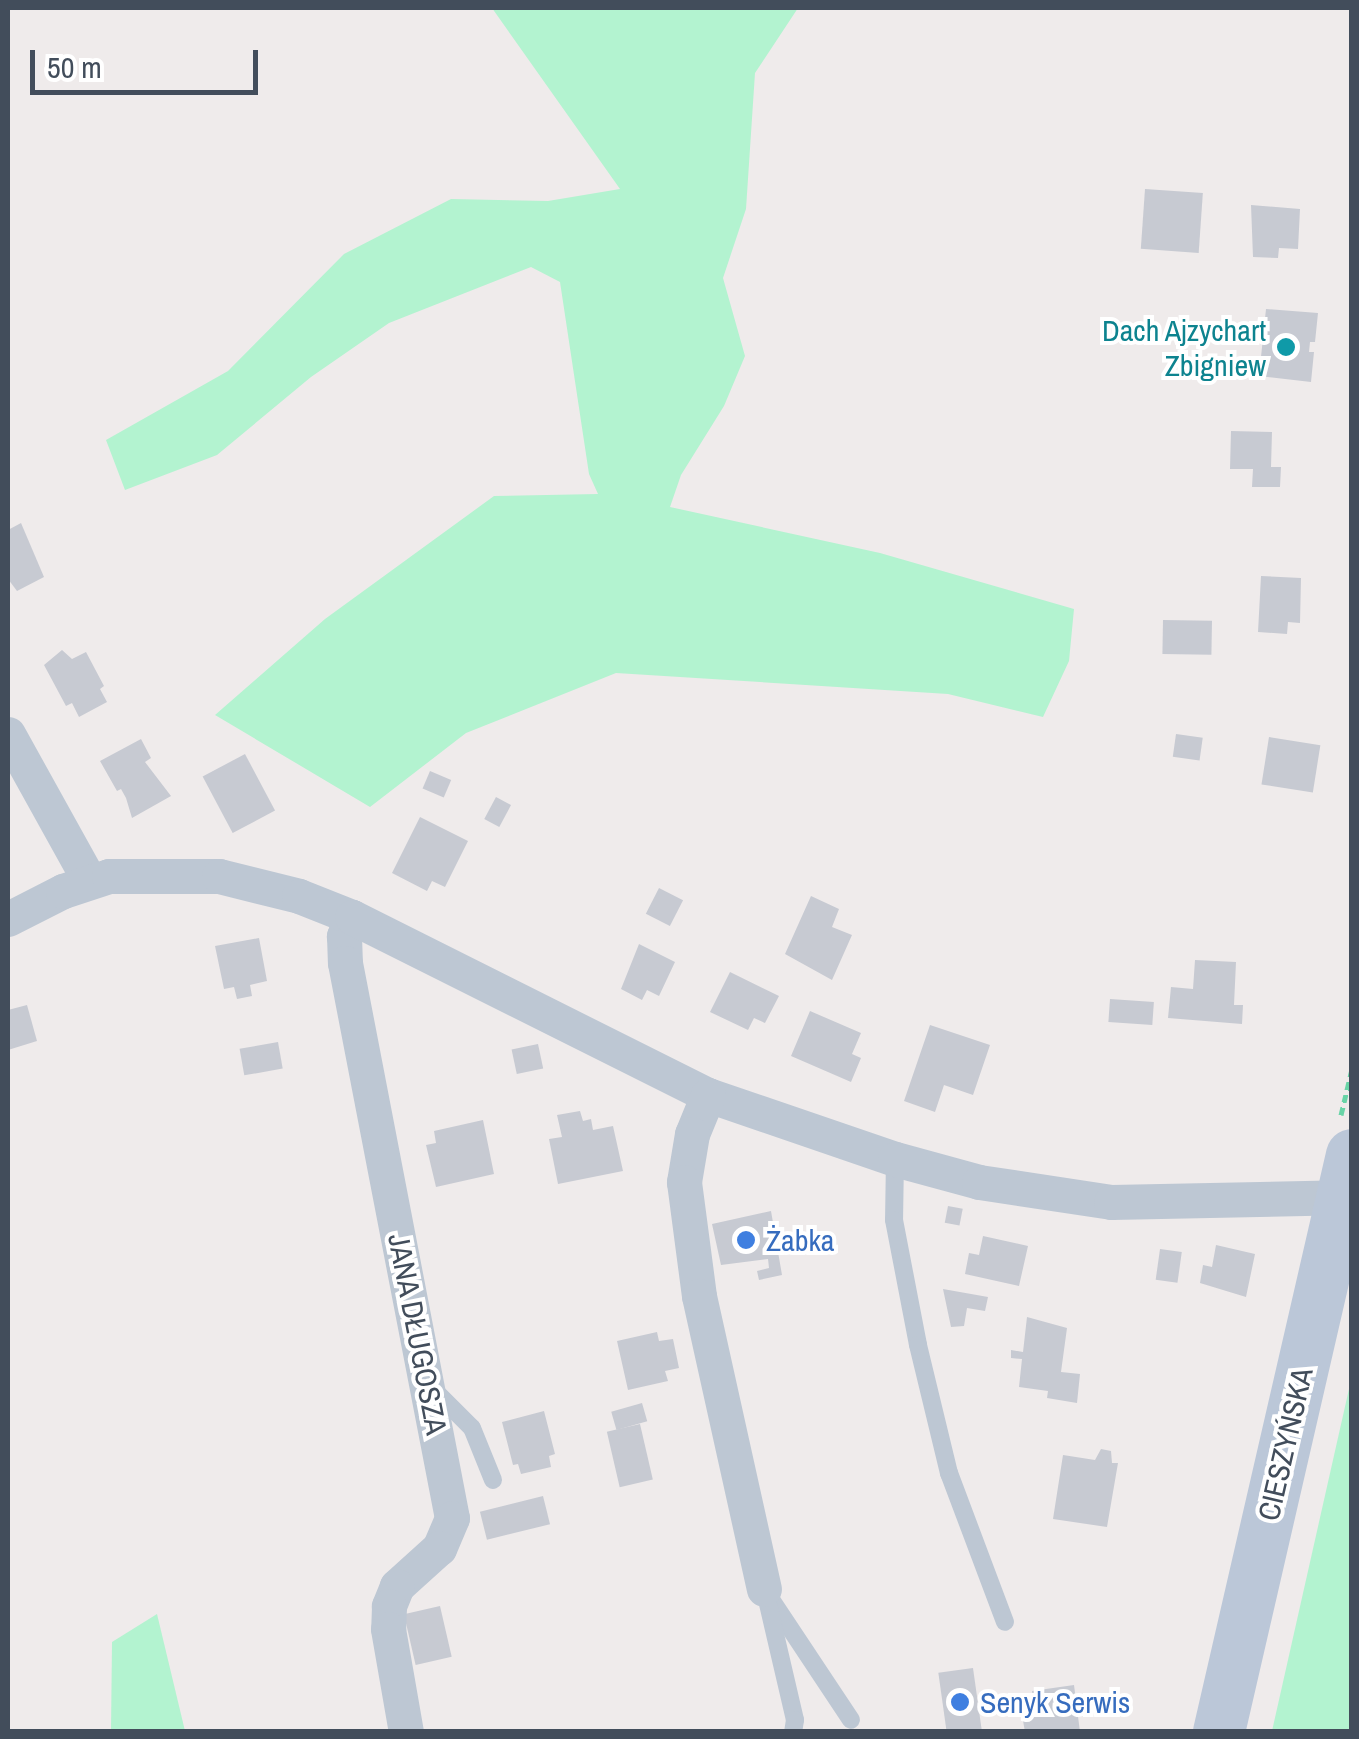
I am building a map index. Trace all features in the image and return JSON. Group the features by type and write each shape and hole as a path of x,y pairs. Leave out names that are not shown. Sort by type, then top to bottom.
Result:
{"main road":[{"name":"CIESZYŃSKA","path":"1219,1732 1348,1183"}],"street":[{"path":"8,734 89,880"},
{"path":"8,919 89,880 137,874 219,876 299,896 352,917 708,1095 895,1159 979,1182 1111,1202 1299,1201 1348,1183"},
{"name":"JANA DŁUGOSZA","path":"352,917 344,936 344,963 452,1518 439,1548 398,1586 389,1606 388,1629 406,1732"},
{"path":"708,1095 692,1134 684,1182 699,1296 764,1588"}],"lane":[{"path":"895,1159 894,1220 923,1364 950,1473 1005,1622"},
{"path":"428,1384 472,1428 493,1480"},
{"path":"764,1588 851,1720"},
{"path":"764,1588 794,1720 793,1732"}],"green space":[{"path":"492,8 798,8 755,73 746,209 723,278 745,356 724,406 681,475 670,507 880,553 1074,609 1069,661 1043,717 948,694 616,673 466,733 370,807 215,715 325,619 494,496 598,494 589,474 560,282 531,267 389,323 311,377 217,455 125,490 106,440 228,371 344,254 451,199 548,201 620,189"},
{"path":"1351,1380 1351,1731 1272,1731"},
{"path":"157,1614 185,1731 111,1731 112,1642"}],"building":[{"path":"1145,189 1203,193 1199,253 1141,249"},
{"path":"1251,205 1300,209 1298,249 1279,248 1278,258 1253,257"},
{"name":"Dach Ajzychart Zbigniew","path":"1266,309 1318,313 1315,342 1310,342 1309,352 1314,352 1311,382 1259,376"},
{"path":"1231,431 1272,432 1271,467 1281,467 1280,487 1252,487 1253,469 1230,469"},
{"path":"21,523 44,577 17,591 8,579 8,530"},
{"path":"1261,576 1301,578 1300,623 1288,622 1287,634 1258,632"},
{"path":"1163,620 1212,621 1211,655 1162,654"},
{"path":"62,650 72,659 86,652 104,686 100,689 107,702 79,717 72,703 66,706 44,665"},
{"path":"1176,734 1203,738 1200,761 1173,757"},
{"path":"1269,737 1320,745 1313,793 1261,784"},
{"path":"141,739 151,758 145,762 171,796 132,818 121,789 117,791 100,761"},
{"path":"245,754 275,811 233,833 203,777"},
{"path":"430,771 451,780 444,797 423,788"},
{"path":"496,797 511,805 499,827 484,819"},
{"path":"420,817 468,841 445,887 432,881 427,891 392,873"},
{"path":"659,888 683,900 670,926 646,914"},
{"path":"811,896 839,909 832,927 852,935 832,980 785,954"},
{"path":"259,938 267,981 250,985 252,996 237,999 234,987 224,989 215,946"},
{"path":"639,944 675,962 659,996 647,990 642,1000 621,989"},
{"path":"1195,960 1236,962 1234,1005 1243,1005 1242,1024 1168,1018 1171,987 1193,989"},
{"path":"730,972 779,996 765,1023 754,1018 748,1030 710,1012"},
{"path":"1110,999 1154,1002 1152,1025 1108,1022"},
{"path":"27,1005 37,1041 8,1050 8,1010"},
{"path":"810,1011 861,1033 852,1054 861,1058 851,1082 791,1056"},
{"path":"930,1025 990,1045 973,1095 944,1085 935,1112 904,1101"},
{"path":"278,1042 283,1069 244,1075 240,1049"},
{"path":"538,1044 543,1068 517,1074 512,1050"},
{"path":"580,1111 583,1121 591,1119 593,1130 613,1126 623,1171 558,1184 549,1139 562,1137 557,1115"},
{"path":"483,1120 494,1174 436,1187 426,1145 436,1143 434,1131"},
{"path":"948,1206 963,1209 959,1226 945,1223"},
{"name":"Żabka","path":"771,1211 782,1275 759,1280 757,1271 769,1268 768,1259 721,1265 712,1224"},
{"path":"983,1236 1028,1246 1019,1286 965,1274 969,1253 979,1255"},
{"path":"1216,1245 1255,1254 1246,1297 1200,1283 1203,1265 1212,1267"},
{"path":"1160,1249 1182,1252 1177,1283 1156,1280"},
{"path":"943,1289 988,1297 985,1311 967,1308 964,1326 951,1327"},
{"path":"1027,1317 1067,1328 1061,1372 1080,1374 1077,1403 1047,1398 1048,1391 1019,1387 1022,1359 1011,1358 1011,1350 1023,1352"},
{"path":"657,1332 659,1341 673,1339 679,1368 665,1371 668,1381 628,1390 617,1341"},
{"path":"642,1403 647,1421 616,1430 611,1412"},
{"path":"544,1411 555,1454 549,1456 551,1467 521,1474 518,1464 513,1465 502,1422"},
{"path":"640,1424 653,1480 620,1487 607,1432"},
{"path":"1101,1449 1111,1451 1112,1463 1118,1463 1107,1527 1053,1519 1063,1455 1095,1460"},
{"path":"543,1496 550,1524 487,1540 480,1512"},
{"path":"440,1606 452,1657 416,1665 404,1614"},
{"name":"Senyk Serwis","path":"973,1668 982,1732 947,1732 938,1673"},
{"path":"1074,1685 1080,1732 1025,1732 1022,1715 1035,1712 1032,1691"}],"place":[{"name":"Dach Ajzychart Zbigniew","path":"1286,347"},
{"name":"Żabka","path":"746,1240"},
{"name":"Senyk Serwis","path":"960,1702"}]}
